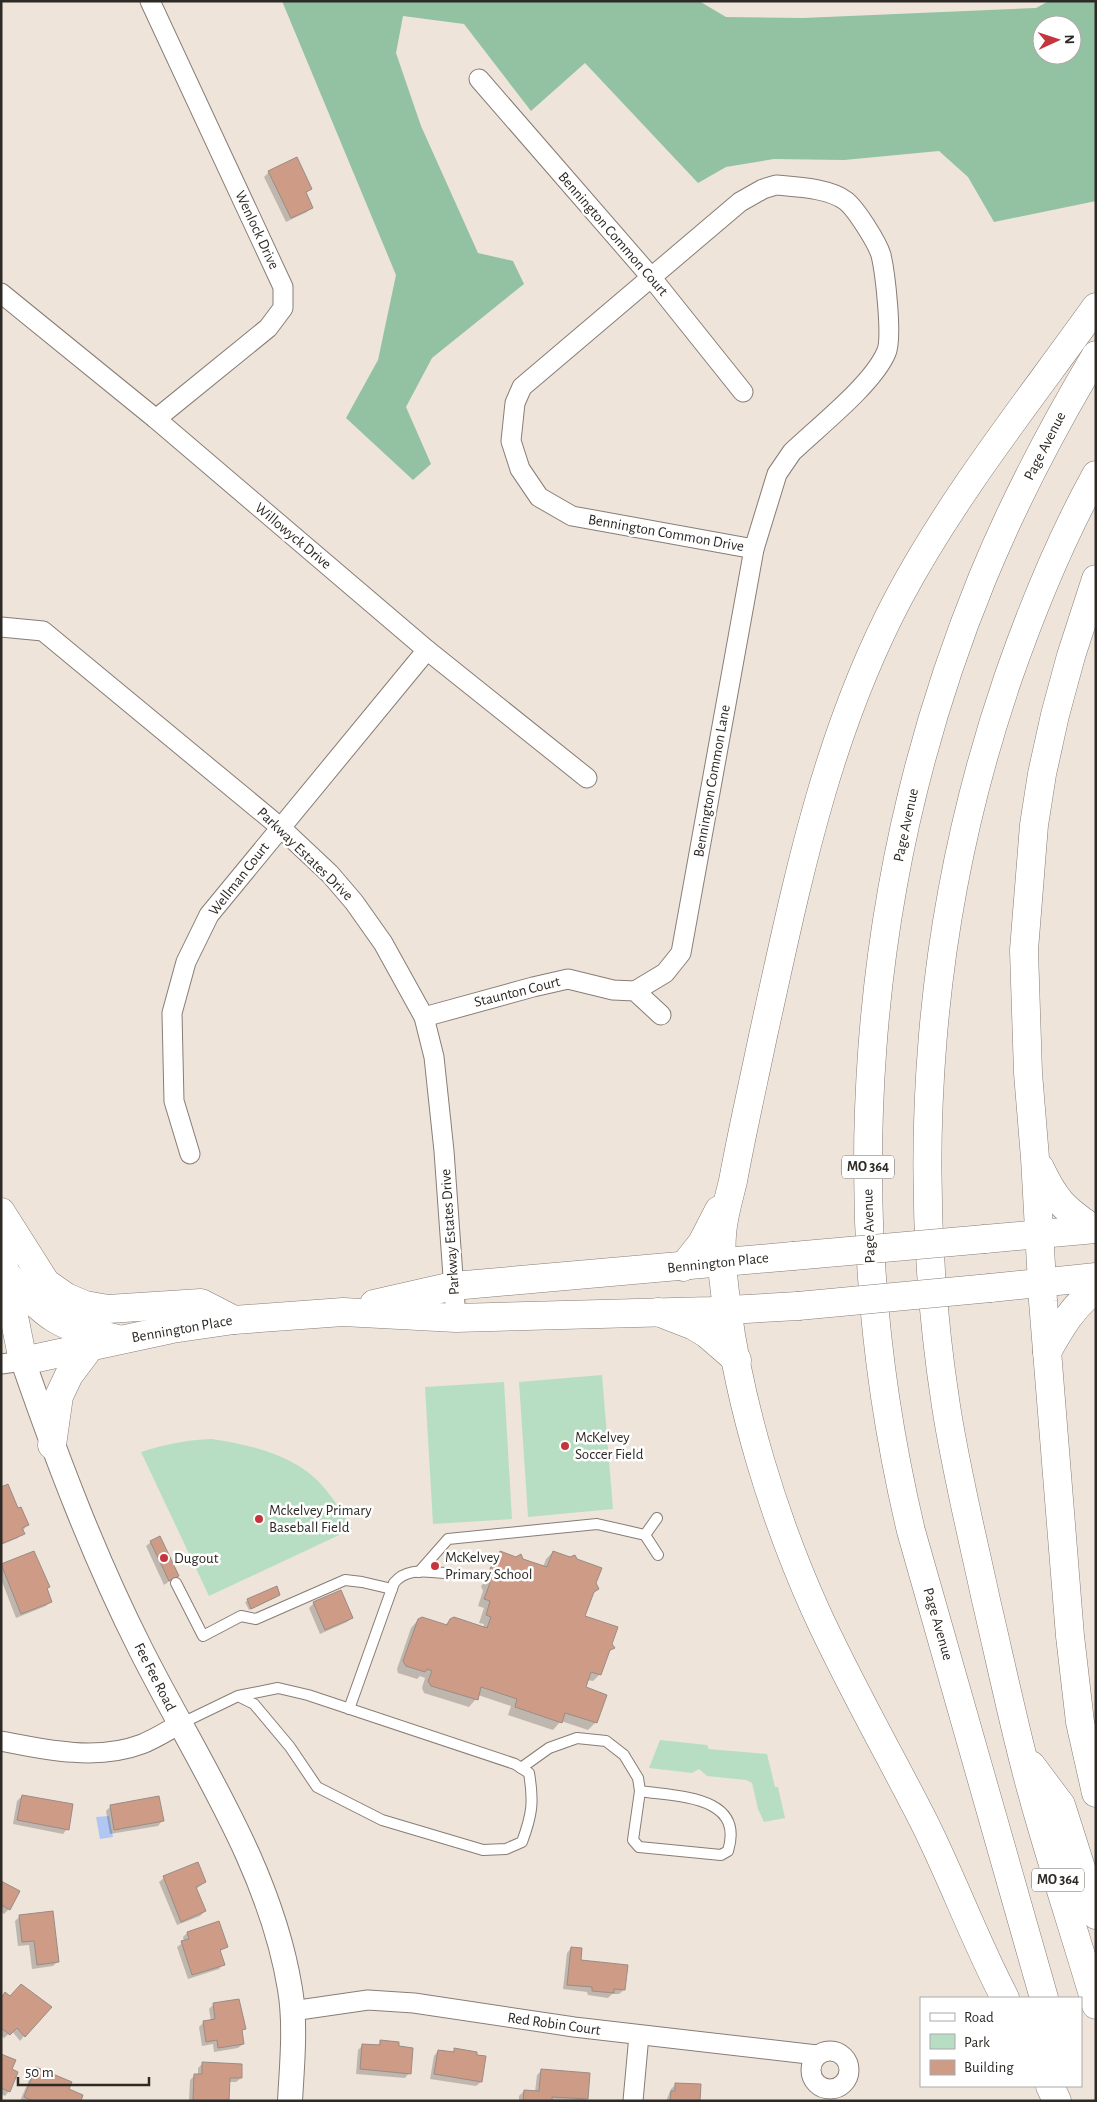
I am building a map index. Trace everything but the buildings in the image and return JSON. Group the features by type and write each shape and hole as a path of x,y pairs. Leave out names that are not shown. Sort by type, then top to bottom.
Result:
{"main road":[{"path":"1005,1997 945,1865 856,1694 814,1606 769,1486 749,1416 736,1360 728,1310 722,1235 782,951 812,822 837,739 860,681 899,598 939,528 998,441 1096,307"},
{"name":"Page Avenue","path":"1044,1997 911,1531 896,1469 876,1334 871,1267 868,1207 870,1082 881,953 892,889 920,763 938,702 982,580 1008,519 1067,404 1096,355"},
{"name":"MO 364","path":"1096,475 1062,541 1035,606 995,716 977,777 947,919 933,1028 926,1152 932,1293 946,1407 970,1531 1022,1754 1042,1829 1096,2005"},
{"path":"1096,579 1070,656 1055,715 1034,825 1024,960 1028,1073 1042,1284 1074,1674 1080,1722 1096,1793"},
{"path":"1035,1158 1058,1201 1073,1215 1095,1229"},
{"path":"683,1267 702,1243 732,1184"},
{"path":"1,1212 46,1283 66,1297 85,1305 108,1309 201,1303 234,1320"},
{"name":"Bennington Place","path":"343,1312 454,1286 1095,1229"},
{"path":"3,1263 33,1301 55,1319 77,1328 122,1340"},
{"name":"Fee Fee Road","path":"3,1263 12,1362"},
{"name":"Bennington Place","path":"12,1362 172,1329 234,1320 343,1312 456,1318 728,1310 798,1306 1042,1284 1096,1277"},
{"path":"1047,1352 1065,1320 1082,1300 1096,1289"},
{"path":"658,1312 694,1326 707,1334 736,1360"},
{"path":"52,1445 59,1396 69,1375 90,1347"},
{"path":"1022,1754 1061,1805 1096,1915"},
{"path":"1051,2087 1058,2101"},
{"path":"1070,2087 1074,2101"}],"street":[{"name":"Wenlock Drive","path":"150,1 283,287 283,308 268,328 156,419"},
{"name":"Bennington Common Court","path":"479,79 651,277 743,392"},
{"name":"Bennington Common Drive","path":"776,185 805,187 846,201 859,216 881,254 889,322 887,352 865,384 792,452 782,465 777,474 754,549 572,516 539,497 520,469 510,441 515,403 522,387 651,277 740,202 763,189 776,185"},
{"name":"Willowyck Drive","path":"1,293 156,419 427,650 587,778"},
{"name":"Bennington Common Lane","path":"635,991 665,973 681,953 754,549"},
{"name":"Parkway Estates Drive","path":"1,627 43,631 280,827 330,874 354,902 382,943 424,1017 434,1057 444,1151 456,1318"},
{"name":"Wellman Court","path":"190,1154 174,1101 172,1035 172,1013 186,962 209,915 427,650"},
{"name":"Staunton Court","path":"424,1017 533,986 568,979 613,990 635,991"},
{"path":"635,991 661,1015"},
{"name":"Fee Fee Road","path":"12,1362 52,1445 85,1527 140,1648 248,1854 269,1910 283,1955 292,2011 290,2101"},
{"path":"1,1740 36,1748 99,1754 141,1744 180,1724"},
{"name":"Red Robin Court","path":"292,2011 368,2000 414,2003 514,2019 817,2055"},
{"path":"633,2101 639,2035"}],"lane":[{"path":"645,1535 658,1518"},
{"path":"419,1572 448,1539 597,1524 645,1535 658,1555"},
{"path":"349,1709 392,1589 400,1576 408,1572 445,1573"},
{"path":"176,1583 202,1636 241,1616 256,1619 345,1580 392,1589"},
{"path":"180,1724 238,1696 278,1688 349,1709 516,1764 529,1773 532,1795 531,1819 522,1842 506,1849 483,1850 382,1820 317,1787 290,1747 254,1704 238,1696"},
{"path":"521,1768 549,1748 577,1738 606,1742 624,1755 638,1778 640,1791 633,1840 639,1847 721,1854 728,1851 732,1841 731,1827 721,1810 704,1801 640,1791"}],"green space":[{"path":"282,1 699,1 726,17 803,18 1036,8 1049,1 1096,1 1096,201 994,222 968,177 939,151 844,160 774,159 726,167 698,183 585,63 531,111 464,24 403,16 396,53 421,126 478,253 513,261 524,284 432,358 406,407 431,464 413,480 346,418 378,360 396,275"},
{"name":"McKelvey Soccer Field","path":"602,1375 613,1509 528,1517 519,1382"},
{"path":"504,1382 512,1519 433,1524 425,1387"},
{"name":"Mckelvey Primary Baseball Field","path":"212,1439 259,1449 274,1454 303,1469 326,1490 352,1529 209,1596 141,1452 176,1443"},
{"path":"660,1740 707,1745 709,1749 767,1754 775,1787 778,1787 785,1818 764,1822 758,1809 752,1783 746,1780 707,1776 699,1769 692,1773 649,1768"}],"water":[{"path":"109,1816 113,1837 100,1839 96,1817"}],"place":[{"name":"McKelvey Soccer Field","path":"565,1446"},
{"name":"Mckelvey Primary Baseball Field","path":"259,1519"},
{"name":"Dugout","path":"164,1558"},
{"name":"McKelvey Primary School","path":"435,1566"}]}
